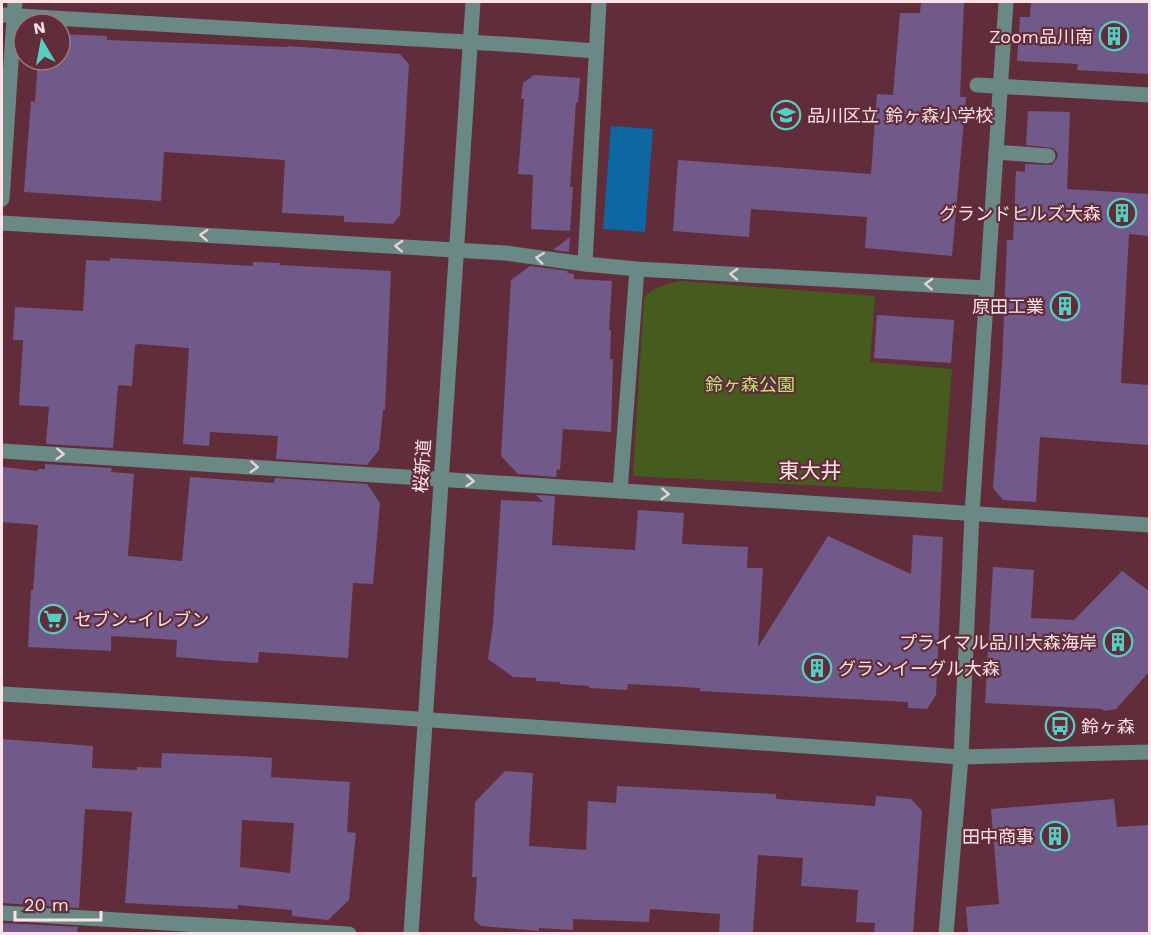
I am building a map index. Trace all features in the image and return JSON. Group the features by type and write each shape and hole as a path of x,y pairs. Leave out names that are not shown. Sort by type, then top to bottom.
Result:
{"street":[{"name":"桜新道","path":"411,933 473,2"},
{"path":"585,264 590,51 599,2"},
{"path":"946,933 961,757 972,514 1006,2"},
{"path":"2,199 10,10 590,51"},
{"path":"977,85 1149,94"},
{"path":"996,152 1048,156"},
{"path":"2,224 505,253 637,269 987,288"},
{"path":"620,491 637,269"},
{"path":"2,451 1149,525"},
{"path":"2,694 348,714 961,757 1149,752"},
{"path":"2,913 349,933"}],"green space":[{"name":"鈴ヶ森公園","path":"681,281 875,296 870,362 952,369 942,492 633,476 644,298 661,286"}],"water":[{"path":"611,126 653,129 645,232 603,229"}],"building":[{"path":"921,2 964,2 960,97 966,97 952,256 865,248 867,217 751,209 749,237 673,231 678,160 871,174 877,94 893,95 900,13 920,13"},
{"path":"1031,2 1149,2 1149,74 1077,70 1078,64 1017,61 1020,17 1030,17"},
{"path":"72,35 107,36 107,40 288,46 400,54 409,64 400,215 393,224 344,222 344,216 282,213 285,160 164,152 161,201 24,192 31,101 35,102 37,72 72,72"},
{"path":"534,75 580,78 570,187 573,187 570,231 531,229 533,175 518,174 524,99 521,99 523,83"},
{"path":"1028,111 1070,112 1067,189 1149,194 1149,236 1129,234 1121,383 1149,385 1149,445 1040,437 1036,502 1003,500 993,488 1002,366 1007,240 1013,240 1016,171 1025,172 1025,164 1052,165 1058,157 1053,148 1026,145"},
{"path":"570,237 569,252 553,250"},
{"path":"110,258 253,266 253,262 280,263 279,265 391,271 385,410 383,410 379,450 367,465 276,459 278,436 210,432 209,446 183,444 189,348 139,344 135,345 132,386 118,385 113,448 46,444 49,407 19,405 23,340 13,340 15,307 83,311 86,260 110,261"},
{"path":"530,266 568,271 567,273 574,274 574,279 612,281 609,330 611,330 610,359 613,359 611,432 563,429 560,470 557,469 556,477 518,474 501,456 511,280"},
{"path":"877,315 954,320 951,363 874,358"},
{"path":"45,464 112,468 111,472 134,474 128,556 182,561 190,477 274,483 275,478 367,484 380,503 373,584 353,583 348,658 259,652 258,663 176,657 177,640 111,636 111,651 28,647 38,525 2,522 3,467 38,471 38,469 45,469"},
{"path":"536,495 555,496 552,545 635,550 638,510 684,513 682,544 748,547 747,568 763,568 758,647 828,536 911,574 913,535 943,537 936,695 927,709 908,708 908,702 700,691 700,688 628,684 627,690 589,688 589,686 560,684 560,682 536,681 536,678 513,677 488,659 493,624 501,500 543,502"},
{"path":"993,567 1034,570 1031,618 1074,620 1122,571 1149,591 1149,672 1116,709 1104,711 1102,709 985,703"},
{"path":"2,739 93,746 92,768 137,770 137,767 161,768 162,753 241,756 272,758 271,777 350,782 347,832 356,833 349,900 328,920 292,916 292,910 238,905 238,909 125,903 132,812 85,809 79,908 2,903","holes":["242,820 294,823 290,873 240,867"]},
{"path":"505,771 533,773 529,846 586,850 588,801 616,803 617,786 776,794 776,799 875,806 876,796 911,799 922,811 913,933 874,933 875,923 856,922 858,890 801,886 803,858 758,855 753,933 719,933 720,914 650,909 649,922 573,919 573,930 539,928 539,931 481,926 474,920 477,877 472,877 475,802"},
{"path":"1114,799 1117,827 1149,825 1149,933 968,933 966,907 999,904 991,809"},
{"path":"2,923 78,927 77,933 2,933"}],"place":[{"name":"Zoom品川南","path":"1114,36"},
{"name":"品川区立 鈴ヶ森小学校","path":"786,115"},
{"name":"グランドヒルズ大森","path":"1122,213"},
{"name":"原田工業","path":"1065,306"},
{"name":"セブン-イレブン","path":"53,619"},
{"name":"プライマル品川大森海岸","path":"1118,642"},
{"name":"グランイーグル大森","path":"817,668"},
{"name":"鈴ヶ森","path":"1060,726"},
{"name":"田中商事","path":"1055,836"}],"district":[{"name":"東大井","path":"810,470"}]}
